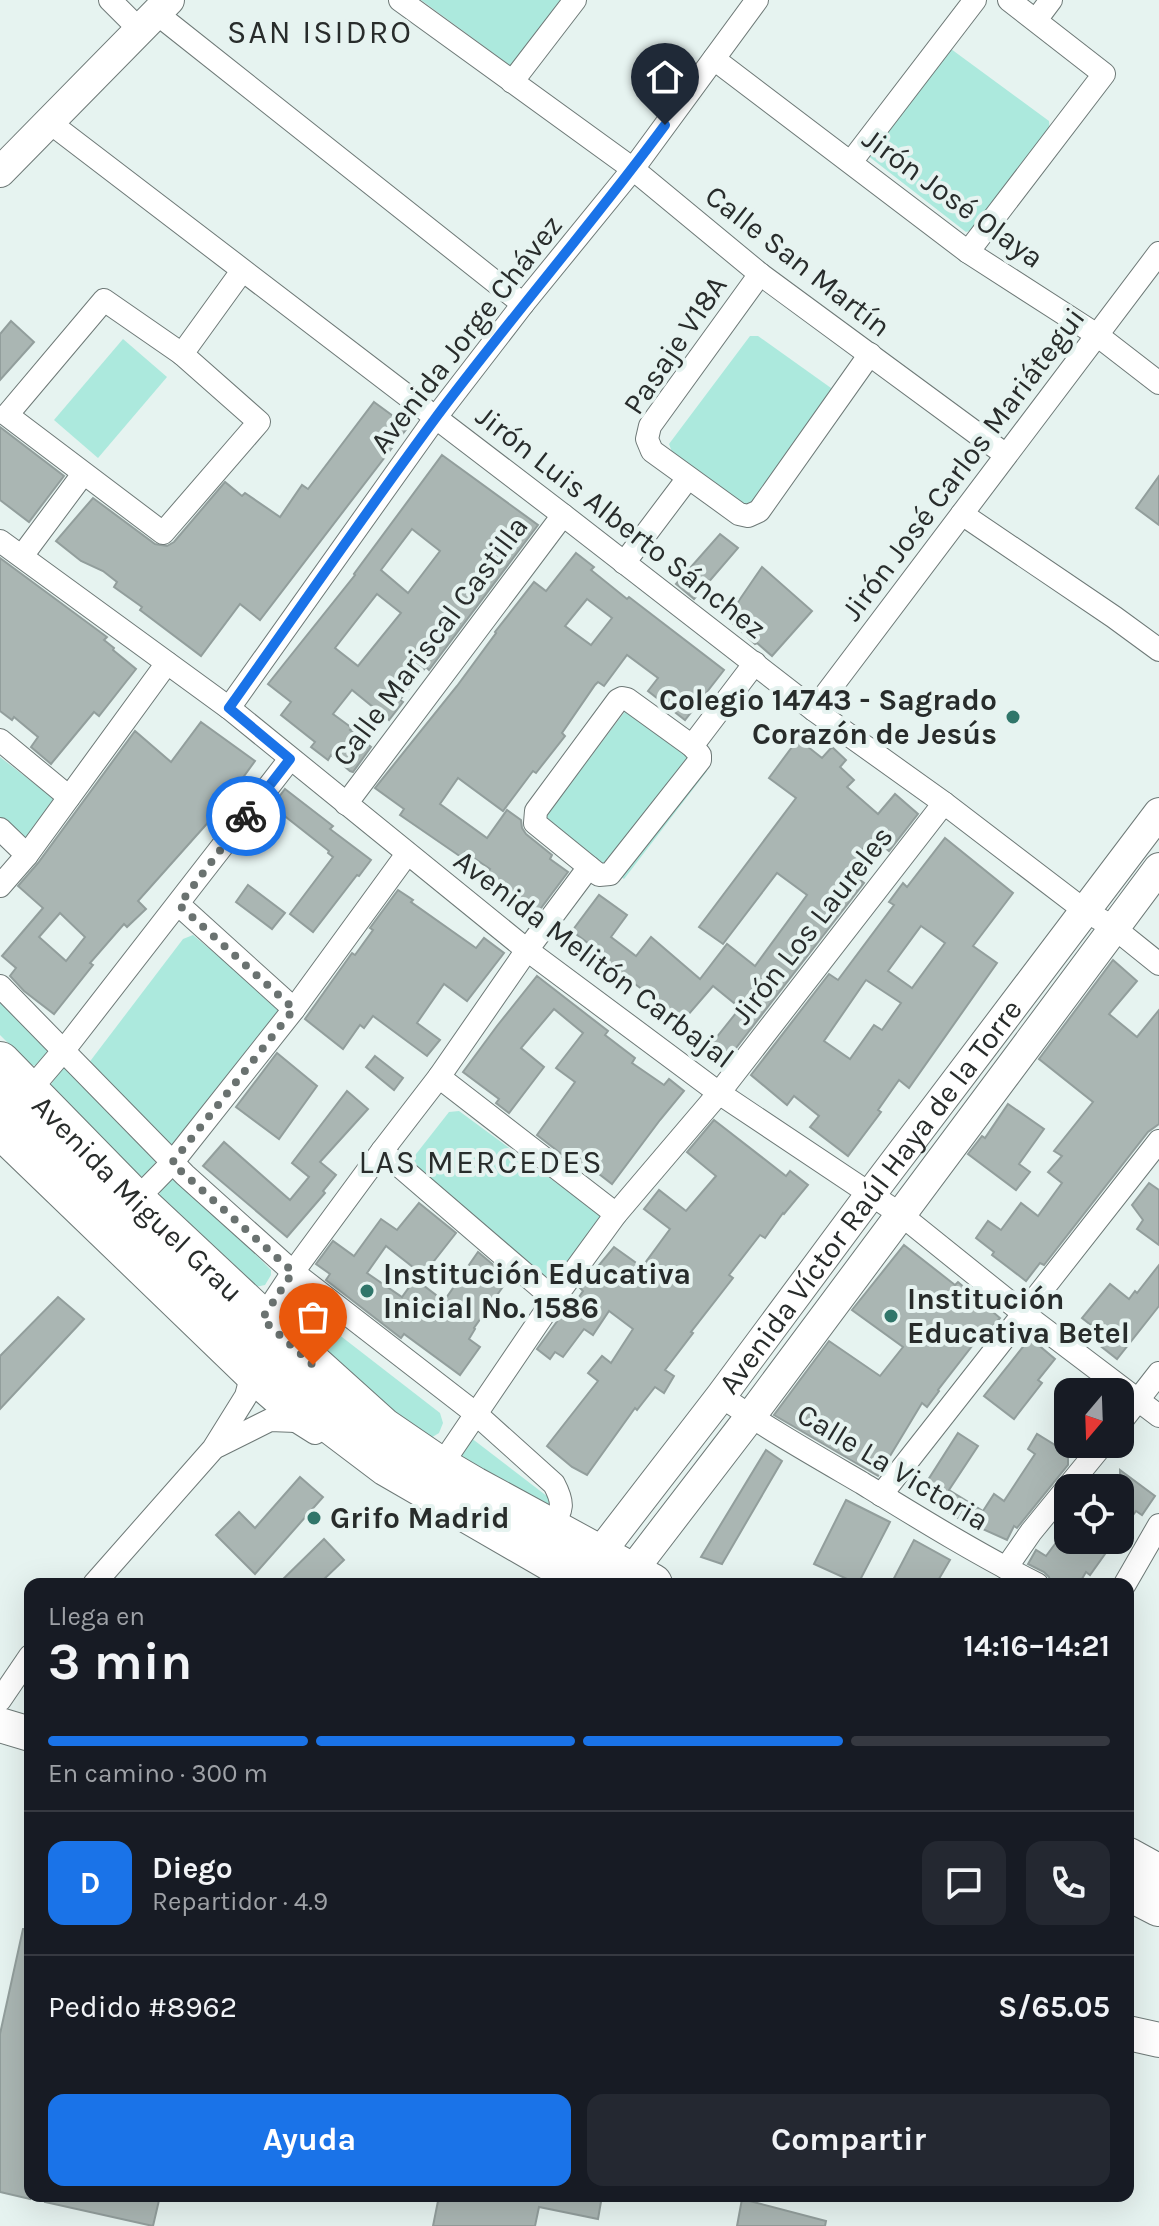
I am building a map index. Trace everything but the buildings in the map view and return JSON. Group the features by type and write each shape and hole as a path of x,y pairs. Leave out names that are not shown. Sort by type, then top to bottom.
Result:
{"highway":[{"name":"Avenida Miguel Grau","path":"0,1062 14,1099 114,1226 313,1410 387,1466 608,1577"},
{"name":"Avenida Miguel Grau","path":"114,1226 262,1319 383,1428 440,1467 551,1529 608,1577"},
{"path":"1134,1861 1159,1875"},
{"path":"1134,1893 1159,1906"}],"main road":[{"path":"0,172 155,14"},
{"name":"Avenida Víctor Raúl Haya de la Torre","path":"608,1577 721,1396 1159,813"},
{"name":"Avenida Víctor Raúl Haya de la Torre","path":"608,1577 750,1417 1159,868"},
{"path":"0,1725 24,1732"},
{"path":"1134,2034 1159,2040"}],"street":[{"path":"110,0 155,14 523,304"},
{"name":"Calle San Martín","path":"400,0 633,169 760,274 1006,455"},
{"path":"512,82 575,0"},
{"name":"Avenida Jorge Chávez","path":"229,708 436,417 633,169 757,0"},
{"path":"851,162 975,0"},
{"path":"968,252 1104,74 1009,0"},
{"path":"1036,20 1051,0"},
{"name":"Jirón José Olaya","path":"714,59 968,252 1097,335 1159,383"},
{"name":"Jirón Luis Alberto Sánchez","path":"49,122 814,710 944,803 1084,910 1113,927 1159,964"},
{"name":"Jirón José Carlos Mariátegui","path":"814,710 1159,253"},
{"path":"182,354 242,271"},
{"name":"Pasaje V18A","path":"688,478 652,451 647,439 650,426 760,274"},
{"path":"104,300 182,354 259,422 163,533 7,415 104,300"},
{"path":"624,563 688,478 739,514 748,516 759,511 870,354"},
{"path":"22,556 83,474"},
{"path":"962,514 1159,650"},
{"name":"Calle Mariscal Castilla","path":"346,804 563,515"},
{"name":"Avenida Melitón Carbajal","path":"0,541 229,708 527,950 719,1093 900,1214 1023,1313 1159,1416"},
{"path":"0,886 27,855 167,663"},
{"path":"692,746 755,663"},
{"path":"627,699 692,746 700,752 700,760 610,874 599,875 535,823 536,811 618,700 627,699"},
{"path":"0,740 69,797"},
{"path":"14,1099 64,1050 290,759"},
{"name":"Jirón Los Laureles","path":"440,1467 616,1214 719,1093 944,803"},
{"path":"0,829 27,855"},
{"path":"114,1226 172,1163 294,1009 407,854"},
{"path":"262,1319 293,1272 439,1077 589,867"},
{"path":"179,905 294,1009"},
{"name":"Avenida Miguel Grau","path":"0,986 172,1163 293,1272 475,1413 554,1484 561,1497 562,1509 551,1529"},
{"path":"439,1077 616,1214"},
{"name":"Avenida Miguel Grau","path":"0,1140 114,1226 250,1381 296,1421 308,1430 387,1466"},
{"path":"881,1495 1159,1141"},
{"path":"382,1151 554,1299"},
{"path":"1134,1406 1159,1373"},
{"path":"99,1578 213,1449 246,1396 250,1381"},
{"name":"Calle La Victoria","path":"721,1396 750,1417 1025,1578"},
{"path":"213,1449 270,1420 296,1421"},
{"path":"1006,1568 1092,1458"},
{"path":"1128,1578 1159,1525"},
{"path":"0,1700 24,1665"}],"green space":[{"path":"421,0 571,0 512,67"},
{"path":"951,49 1049,121 1050,133 976,229 966,232 867,155"},
{"path":"750,336 758,336 831,388 833,394 752,507 745,508 672,452 669,444"},
{"path":"123,339 167,377 98,458 54,420"},
{"path":"626,710 707,771 624,879 544,818"},
{"path":"0,757 53,798 55,804 23,843 0,826"},
{"path":"193,935 282,1009 172,1147 88,1064 183,939"},
{"path":"0,994 50,1049 38,1066 30,1065 0,1035"},
{"path":"62,1067 71,1068 157,1156 154,1166 146,1174 140,1177 50,1086"},
{"path":"459,1111 600,1215 602,1226 553,1283 413,1176 409,1163 449,1112"},
{"path":"178,1176 271,1270 265,1285 251,1288 159,1201 163,1185"},
{"path":"289,1296 440,1413 443,1423 439,1433 429,1439 423,1437 273,1316"},
{"path":"466,1434 552,1500 555,1508 453,1460"}],"way so far":[{"path":"246,816 179,905 294,1009 172,1163 293,1272 262,1319 313,1365"}],"place":[{"name":"Colegio 14743 - Sagrado Corazón de Jesús","path":"1013,717"},
{"name":"Institución Educativa Inicial No. 1586","path":"367,1291"},
{"name":"Institución Educativa Betel","path":"891,1316"},
{"name":"Grifo Madrid","path":"314,1518"}],"district":[{"name":"SAN ISIDRO","path":"320,32"},
{"name":"LAS MERCEDES","path":"481,1162"}],"route":[{"path":"246,816 290,759 229,708 436,417 665,125"}]}
